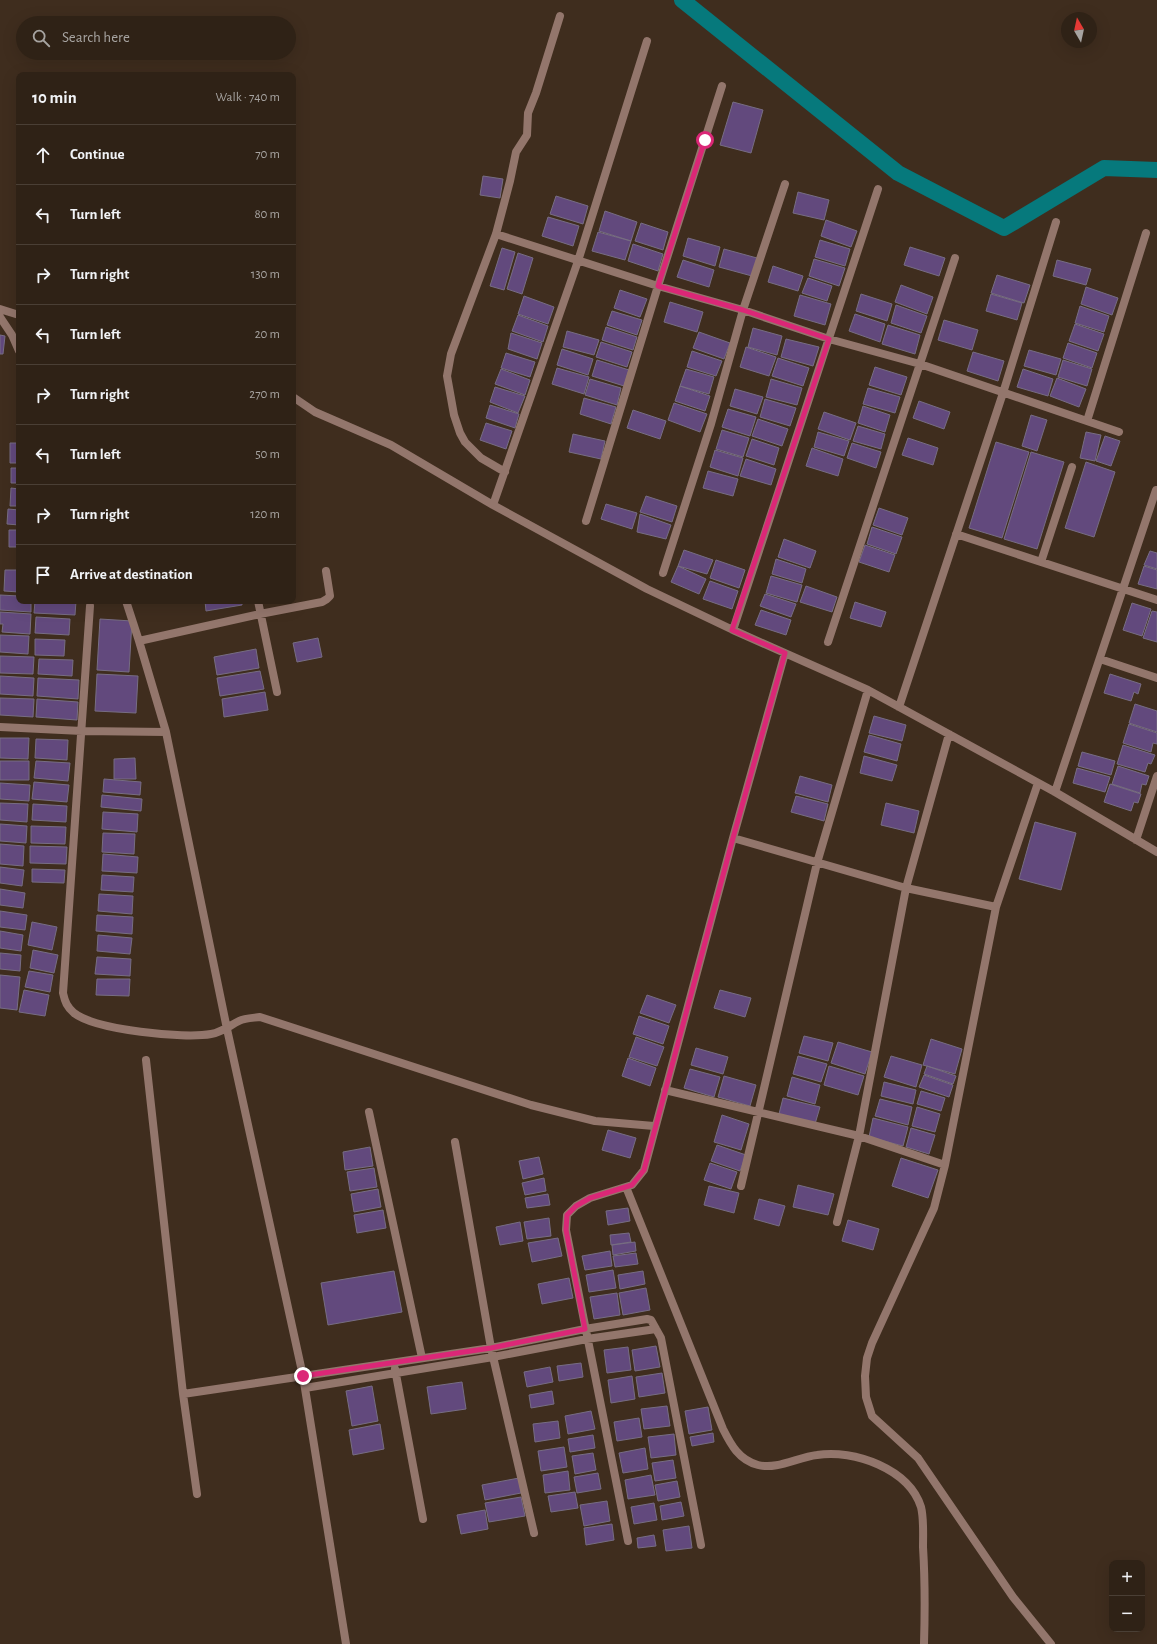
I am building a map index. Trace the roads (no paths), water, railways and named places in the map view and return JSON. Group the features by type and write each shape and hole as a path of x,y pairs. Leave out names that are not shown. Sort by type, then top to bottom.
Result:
{"street":[{"path":"505,472 481,458 465,442 460,433 454,415 447,376 451,354 496,234 516,152 526,135 528,113 536,93 560,16"},
{"path":"493,505 578,261 647,41"},
{"path":"586,521 658,286 722,86"},
{"path":"663,573 711,424 743,310 785,184"},
{"path":"732,630 878,189"},
{"path":"898,706 1003,394 1056,222"},
{"path":"1087,421 1146,233"},
{"path":"496,234 658,286 743,310 829,339 920,364 1003,394 1119,432"},
{"path":"828,642 955,258"},
{"path":"0,309 16,314"},
{"path":"0,318 12,335 16,344"},
{"path":"296,401 315,412 390,445 493,505 647,589 732,630 868,690 1055,792 1157,852"},
{"path":"1041,562 1072,467"},
{"path":"1055,792 1156,490"},
{"path":"956,534 1157,600"},
{"path":"139,641 322,602 327,600 330,596 326,571"},
{"path":"127,604 166,732 227,1029 303,1376 346,1644"},
{"path":"258,604 277,692"},
{"path":"90,606 63,993 66,1006 75,1014 93,1023 112,1028 186,1036 212,1034 227,1029 239,1021 260,1017 515,1100 568,1115 595,1121 654,1126"},
{"path":"628,1541 566,1230 567,1215 576,1206 590,1198 632,1185 644,1170 654,1126 785,653"},
{"path":"1100,659 1157,678"},
{"path":"741,1186 817,863 868,690"},
{"path":"0,727 82,732 166,732"},
{"path":"837,1222 859,1136 906,888 949,734"},
{"path":"1136,840 1157,776"},
{"path":"1038,783 996,907 934,1208 872,1343 867,1358 865,1376 866,1397 872,1416 918,1458 1014,1597 1051,1644"},
{"path":"733,838 906,888 996,907"},
{"path":"146,1060 183,1394 197,1494"},
{"path":"665,1090 859,1136 944,1165"},
{"path":"369,1112 422,1358"},
{"path":"455,1142 491,1348 534,1533"},
{"path":"626,1187 723,1429 735,1451 745,1460 758,1465 769,1466 816,1455 827,1454 838,1454 878,1463 899,1476 916,1497 922,1514 925,1602 924,1644"},
{"path":"183,1394 491,1348 585,1329 647,1319 651,1320 661,1338 701,1545"},
{"path":"305,1388 588,1339 656,1329"},
{"path":"394,1363 423,1519"}],"waterway":[{"path":"682,0 898,173 1004,228 1104,168 1157,170"}]}
